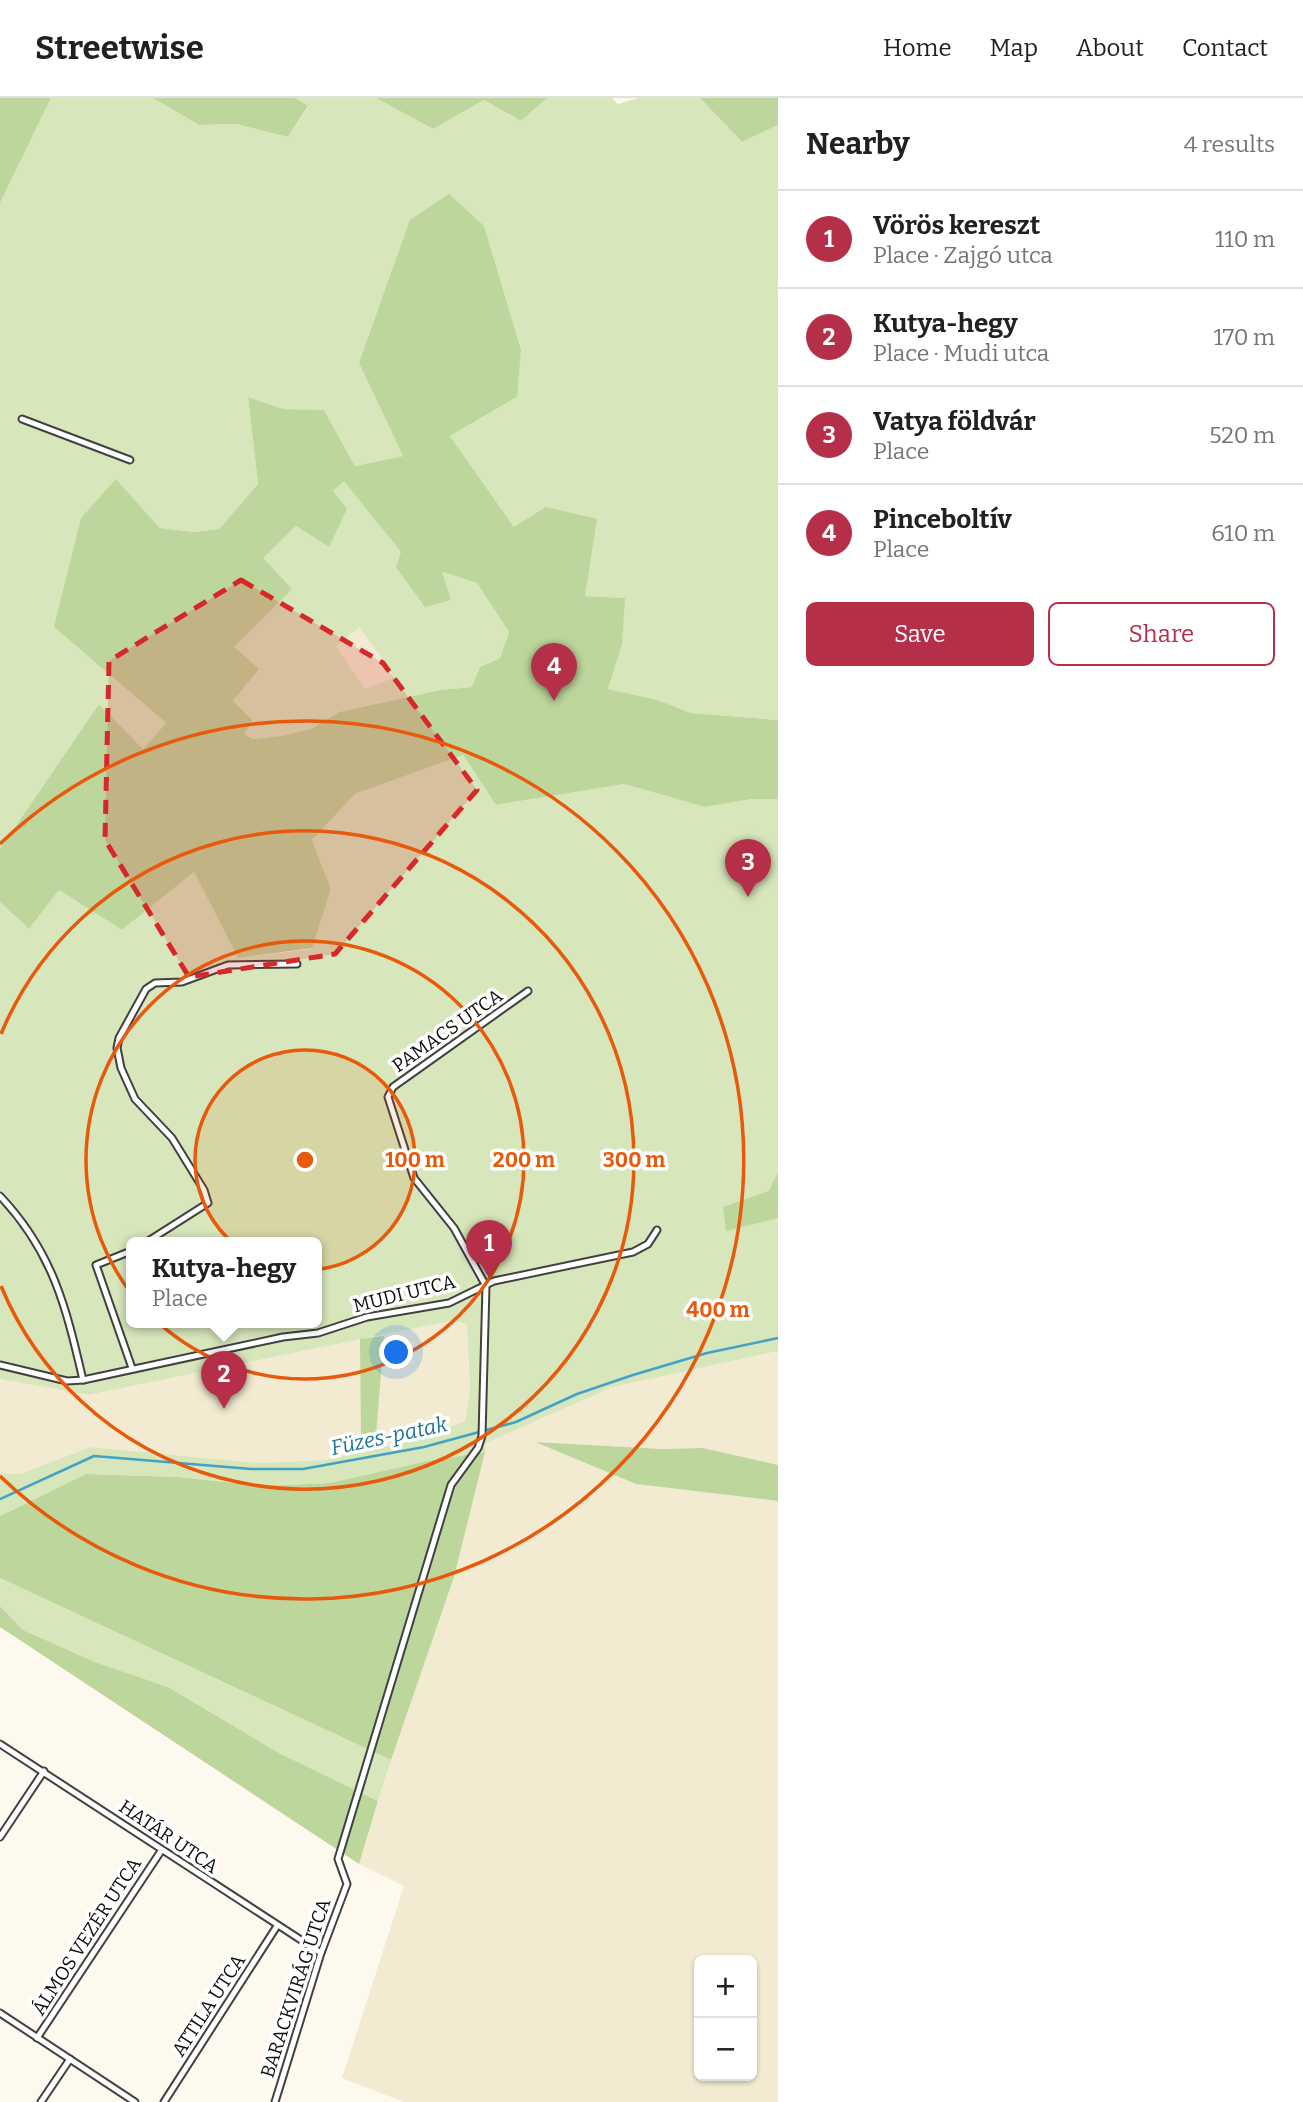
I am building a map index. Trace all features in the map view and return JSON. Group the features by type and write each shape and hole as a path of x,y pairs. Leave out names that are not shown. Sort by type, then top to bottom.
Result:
{"street":[{"path":"22,419 131,460"},
{"path":"154,1237 208,1203 204,1190 172,1138 135,1099 121,1068 117,1048 119,1038 146,989 155,983 182,982 228,965 297,964"},
{"name":"PAMACS UTCA","path":"486,1286 482,1273 454,1228 414,1178 388,1097 393,1087 528,991"},
{"path":"0,1196 23,1222 55,1277 83,1380"},
{"name":"MUDI UTCA","path":"0,1365 67,1381 83,1380 283,1336 318,1333 367,1317 449,1303 494,1281 633,1252 648,1244 657,1230"},
{"path":"126,1253 96,1265 132,1368"},
{"name":"BARACKVIRÁG UTCA","path":"275,2102 321,1953 347,1884 338,1859 358,1783 451,1485 478,1448 482,1436 486,1286"},
{"name":"HATÁR UTCA","path":"0,1744 321,1953"},
{"path":"0,1837 44,1771"},
{"name":"ÁLMOS VEZÉR UTCA","path":"37,2038 161,1851"},
{"name":"ATTILA UTCA","path":"164,2102 277,1926"},
{"path":"0,2012 135,2102"},
{"path":"41,2102 70,2059"}],"highlighted area":[{"path":"241,580 383,663 477,790 335,954 189,977 105,840 109,661"}],"shaded area":[{"path":"359,626 390,669 393,678 365,689 336,648"},
{"path":"455,1320 467,1324 470,1389 465,1421 415,1440 325,1460 259,1463 92,1447 20,1474 0,1473 0,1379 88,1395"},
{"path":"778,1351 778,1465 703,1448 663,1449 535,1442 636,1484 778,1501 778,2102 404,2102 342,2078 404,1886 359,1864 394,1750 454,1577 486,1443 613,1387"}],"green space":[{"path":"0,98 51,98 0,203"},
{"path":"51,98 153,98 199,125 236,124 288,137 308,107 295,98 376,98 433,129 484,100 521,121 547,98 612,98 618,104 638,98 700,98 742,142 778,125 778,720 691,713 658,700 608,689 622,645 624,598 585,596 514,527 450,436 517,397 359,363 403,456 355,466 324,410 284,409 248,397 258,484 219,529 194,532 160,528 116,479 54,627 166,723 143,749 99,704 0,849 0,203"},
{"path":"153,98 295,98 308,106 288,137 236,124 199,125"},
{"path":"376,98 547,98 521,121 484,100 433,129"},
{"path":"700,98 778,98 778,125 742,142"},
{"path":"449,194 484,226 521,350 517,397 450,436 514,527 546,507 597,519 585,596 625,598 622,645 608,689 658,700 691,713 778,720 778,799 752,799 705,807 624,784 496,805 463,755 355,794 312,840 331,889 312,948 238,958 194,872 122,930 59,890 29,929 0,902 0,849 99,704 143,749 166,723 54,627 81,518 116,479 160,528 194,532 219,529 258,484 248,397 284,409 324,410 355,466 403,456 359,363 410,220","holes":["344,481 401,552 396,567 425,607 451,600 442,572 477,583 509,632 500,658 480,667 472,687 440,690 339,712 311,729 280,736 253,739 244,734 252,720 233,701 259,669 234,647 292,589 263,558 296,526 329,547 347,509 333,491"]},
{"path":"344,480 401,552 451,600 441,572 477,583 509,632 500,658 480,667 473,687 440,690 339,712 311,729 253,739 243,734 233,701 258,669 234,648 262,558 296,526 329,547 333,491","holes":["359,627 390,669 393,678 365,689 336,647"]},
{"path":"463,755 496,805 624,784 705,807 752,799 778,799 778,1351 613,1387 486,1443 485,1452 427,1461 330,1483 262,1486 179,1477 86,1474 0,1516 0,1473 20,1474 91,1447 259,1463 325,1460 415,1440 465,1421 470,1389 467,1324 455,1320 88,1395 0,1379 0,902 29,929 59,890 122,930 194,872 238,958 311,949 331,889 312,840 355,794"},
{"path":"778,1172 778,1218 726,1231 723,1207 769,1191"},
{"path":"384,1336 376,1435 361,1436 360,1339"},
{"path":"535,1442 663,1449 703,1448 778,1465 778,1501 636,1484"},
{"path":"485,1452 454,1577 391,1760 0,1578 0,1516 86,1474 179,1477 262,1486 330,1483 427,1461"},
{"path":"0,1578 391,1760 378,1801 279,1753 168,1687 95,1662 23,1630 0,1606"},
{"path":"0,1606 23,1630 95,1662 168,1687 279,1753 378,1801 359,1864 0,1627"}],"waterway":[{"name":"Füzes-patak","path":"0,1499 94,1456 251,1469 303,1469 424,1447 516,1422 577,1394 633,1375 707,1353 778,1338"}],"place":[{"name":"Pinceboltív","path":"554,701"},
{"name":"Vatya földvár","path":"748,897"},
{"name":"Vörös kereszt","path":"489,1278"},
{"name":"Kutya-hegy","path":"224,1409"}]}
